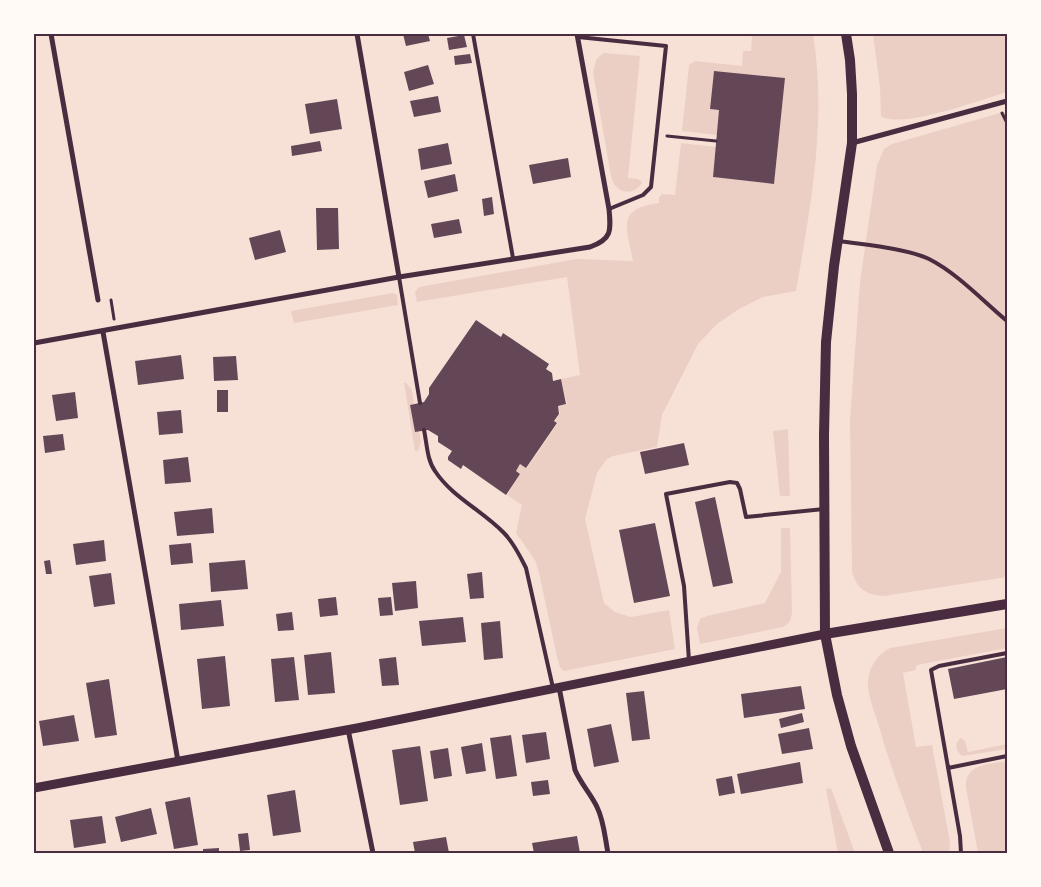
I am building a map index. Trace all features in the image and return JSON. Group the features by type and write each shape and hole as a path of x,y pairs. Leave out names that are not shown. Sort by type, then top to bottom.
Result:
{"main road":[{"path":"846,34 852,94 852,143 834,266 826,342 824,401 825,634 837,695 850,746 889,853"},
{"path":"825,634 1007,604"}],"street":[{"path":"51,34 98,300"},
{"path":"357,34 399,277"},
{"path":"34,343 399,277 590,247 605,240 610,228 609,209 577,35"},
{"path":"852,143 1007,100"},
{"path":"103,332 178,761"},
{"path":"34,788 348,729 825,634"},
{"path":"556,688 575,770 597,806 602,818 608,853"},
{"path":"348,729 373,853"}],"lane":[{"path":"472,34 512,258"},
{"path":"577,35 666,46 651,187 644,195 609,209"},
{"path":"839,241 901,251 928,259 949,272 1007,321"},
{"path":"399,277 420,403"},
{"path":"424,430 431,463 439,476 504,533 517,550 526,568 556,688"},
{"path":"689,662 684,586 666,494 734,482 740,489 746,517 824,509"},
{"path":"961,853 960,836 931,673 934,668 947,664 1007,653"},
{"path":"948,768 1007,756"}],"path":[{"path":"657,135 716,141"},
{"path":"112,307 113,312"}],"shaded area":[{"path":"752,34 813,34 817,66 818,131 812,195 796,291 763,297 739,309 717,324 698,344 662,415 657,447 613,456 607,459 597,473 585,519 604,603 615,612 631,617 669,610 675,649 564,671 558,661 535,560 516,533 522,505 507,495 520,474 516,471 521,464 527,468 558,423 555,421 560,414 558,406 567,404 561,379 580,375 567,277 417,302 415,292 419,287 576,259 633,261 628,239 627,222 630,215 636,210 659,203 659,197 662,194 675,195 681,143 716,147 713,177 774,184 785,78 714,71 710,109 719,110 717,135 682,131 689,65 695,61 742,66 743,51 751,51"},
{"path":"873,34 1007,34 1007,92 923,116 891,119 881,116 880,88"},
{"path":"603,53 640,56 628,178 638,179 642,182 640,186 629,192 617,188 610,171 593,72 596,60"},
{"path":"1007,111 1007,577 884,596 872,594 860,587 852,572 850,420 860,282 877,165 884,149 892,144"},
{"path":"393,293 397,295 398,305 294,323 291,311"},
{"path":"404,383 412,390 414,404 410,405 415,432 419,431 421,442 418,451 415,451"},
{"path":"788,429 790,496 780,496 773,431"},
{"path":"781,528 790,528 792,612 789,623 783,627 700,644 697,628 700,619 765,603 781,572"},
{"path":"1007,628 1007,648 917,665 915,670 903,673 916,747 932,745 950,842 949,853 923,853 893,772 869,695 869,674 877,659 890,648"},
{"path":"961,738 965,741 968,752 1007,744 1007,749 963,756 956,748"},
{"path":"1007,761 1007,853 978,853 966,780 973,770 979,767"},
{"path":"831,788 855,853 838,853 826,789"}],"building":[{"path":"403,34 428,34 430,41 406,46"},
{"path":"464,35 467,47 449,50 447,38"},
{"path":"470,54 472,63 455,65 454,56"},
{"path":"428,65 434,84 409,91 404,72"},
{"path":"714,71 785,78 774,184 713,177 719,110 710,109"},
{"path":"438,96 441,112 414,117 410,101"},
{"path":"337,99 342,129 310,134 305,104"},
{"path":"320,141 322,151 292,156 291,146"},
{"path":"448,143 452,164 421,170 418,149"},
{"path":"568,158 571,177 533,184 529,165"},
{"path":"455,174 458,191 428,198 424,181"},
{"path":"492,197 494,214 484,216 482,199"},
{"path":"316,208 338,208 339,249 317,250"},
{"path":"459,219 462,233 434,238 431,224"},
{"path":"280,230 286,252 255,260 249,238"},
{"path":"476,320 501,337 503,333 549,364 546,369 552,373 553,381 561,379 566,404 558,406 559,414 554,421 557,423 526,468 520,464 516,471 520,474 506,495 463,465 461,469 448,460 452,451 438,442 438,436 428,430 415,432 410,405 424,402 429,394 429,388"},
{"path":"181,355 184,379 138,385 135,361"},
{"path":"236,356 238,380 214,381 213,357"},
{"path":"217,390 228,390 228,412 217,412"},
{"path":"75,392 78,418 56,421 52,395"},
{"path":"181,410 183,433 159,435 157,412"},
{"path":"63,434 65,450 45,453 43,436"},
{"path":"684,443 689,465 645,474 640,452"},
{"path":"188,457 191,482 165,484 163,460"},
{"path":"715,497 733,583 713,587 695,502"},
{"path":"212,508 214,533 177,536 174,512"},
{"path":"655,523 670,596 634,603 619,530"},
{"path":"104,540 106,561 76,565 73,544"},
{"path":"191,543 193,563 171,565 169,545"},
{"path":"50,560 52,574 46,574 44,561"},
{"path":"245,560 248,589 211,592 209,563"},
{"path":"482,572 484,598 470,599 467,574"},
{"path":"111,573 115,604 94,607 89,576"},
{"path":"416,581 418,608 395,611 392,583"},
{"path":"336,597 338,615 320,617 318,599"},
{"path":"391,597 393,615 380,616 378,598"},
{"path":"221,600 224,626 181,630 179,604"},
{"path":"292,612 294,630 278,631 276,614"},
{"path":"463,617 466,642 422,646 419,621"},
{"path":"500,621 503,658 484,660 481,623"},
{"path":"331,652 335,693 308,695 304,655"},
{"path":"225,656 230,706 202,709 197,659"},
{"path":"294,657 299,700 275,702 271,659"},
{"path":"396,657 399,685 382,686 379,659"},
{"path":"1007,657 1007,689 954,699 948,669"},
{"path":"109,679 117,735 95,738 86,683"},
{"path":"801,686 805,709 744,718 741,694"},
{"path":"644,691 650,739 632,741 626,693"},
{"path":"802,713 804,722 781,728 779,719"},
{"path":"74,715 79,741 43,746 39,721"},
{"path":"611,724 619,762 594,767 587,729"},
{"path":"809,728 813,749 782,754 778,734"},
{"path":"546,732 550,759 526,763 522,735"},
{"path":"511,735 517,776 496,779 490,738"},
{"path":"482,743 486,771 466,774 461,747"},
{"path":"420,746 428,801 400,805 392,750"},
{"path":"448,748 452,776 434,779 430,751"},
{"path":"800,762 803,783 741,794 737,774"},
{"path":"732,776 735,793 719,796 716,779"},
{"path":"548,780 550,794 533,796 531,782"},
{"path":"295,790 301,832 273,836 267,795"},
{"path":"190,797 198,845 174,849 165,802"},
{"path":"151,808 157,834 121,842 115,817"},
{"path":"102,816 106,843 74,848 70,820"},
{"path":"248,833 250,850 240,851 238,834"},
{"path":"577,836 580,853 534,853 532,843"},
{"path":"446,837 449,853 415,853 413,842"},
{"path":"219,848 219,853 203,853 203,849"}]}
